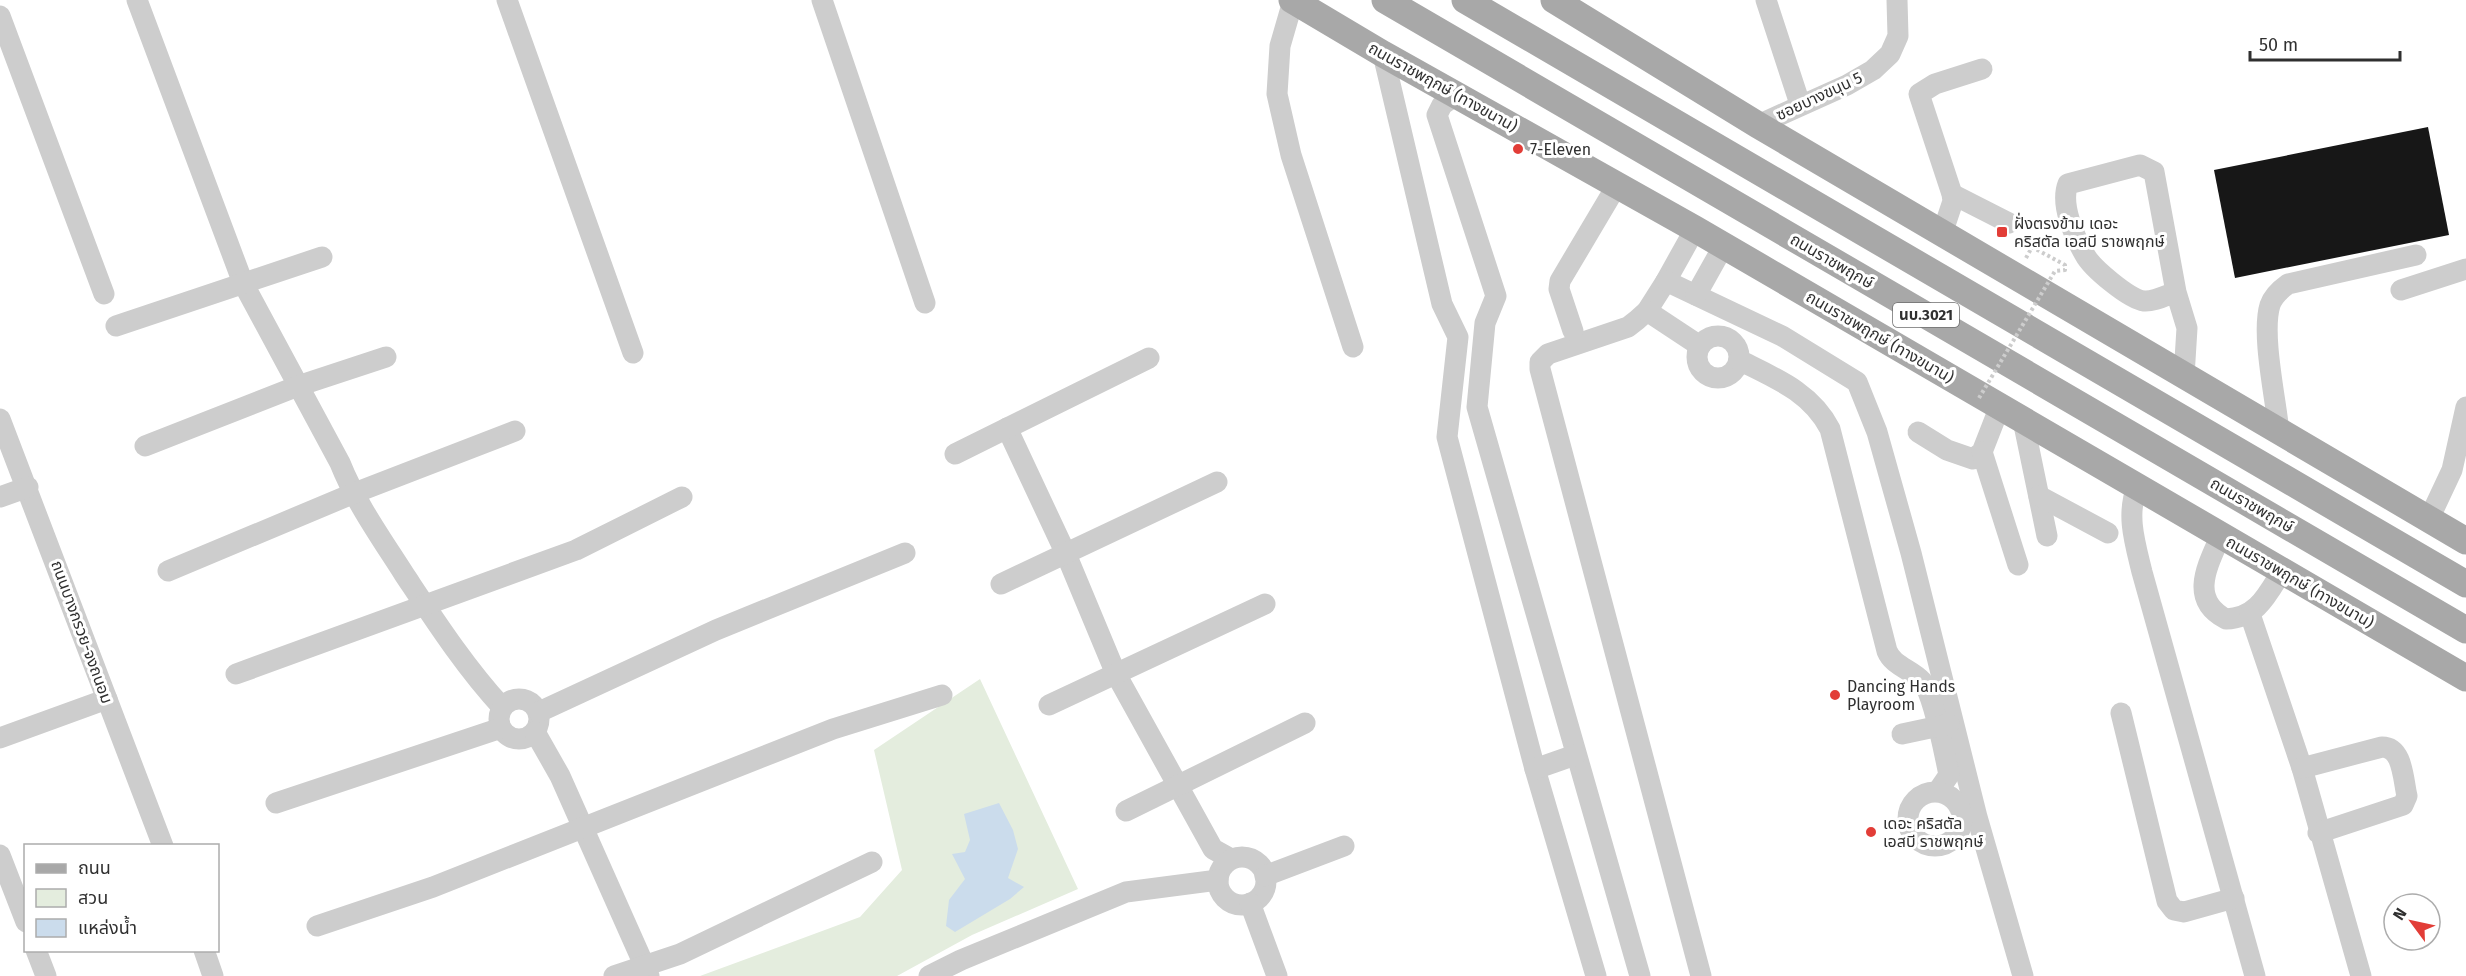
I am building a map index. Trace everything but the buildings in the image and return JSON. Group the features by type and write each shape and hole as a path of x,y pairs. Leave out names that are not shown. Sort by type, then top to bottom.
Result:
{"main road":[{"name":"ถนนราชพฤกษ์ (ทางขนาน)","path":"1292,0 1383,54 1724,245 1989,402 2466,678"},
{"name":"ถนนราชพฤกษ์","path":"1385,0 2466,630"},
{"name":"นบ.3021","path":"1465,0 2466,584"},
{"path":"1554,0 1758,125 2279,432 2419,524 2466,561"},
{"path":"2318,498 2419,524 2466,541"},
{"path":"2419,524 2466,548"}],"street":[{"path":"137,0 243,283 340,463 352,494 425,605 484,688 501,717 507,736 521,739 537,722 716,630 904,554"},
{"path":"507,0 633,353"},
{"path":"822,0 925,303"},
{"path":"1292,0 1280,46 1277,94 1291,154 1353,347"},
{"path":"1766,0 1800,104"},
{"name":"ซอยบางขนุน 5","path":"1758,125 1846,85 1873,70 1890,54 1898,36 1897,0"},
{"path":"0,16 104,294"},
{"path":"1383,54 1442,304 1458,337 1447,437 1535,769 1596,976"},
{"path":"1942,234 1953,201 1952,194 1919,94 1935,84 1982,69"},
{"path":"1456,95 1442,105 1437,115 1496,296 1485,323 1477,407 1640,976"},
{"path":"2176,292 2145,301 2134,298 2085,256 2064,200 2068,184 2140,165 2154,172 2176,292 2187,328 2184,376"},
{"path":"1573,331 1559,289 1560,281 1617,185"},
{"path":"1952,194 2009,223"},
{"path":"1695,229 1647,311 1628,327 1548,354 1540,362 1540,369 1701,976"},
{"path":"1696,295 1724,245"},
{"path":"2279,432 2268,341 2270,304 2278,292 2288,284 2416,255"},
{"path":"117,326 322,257"},
{"path":"2401,290 2466,269"},
{"path":"1666,281 1782,336 1857,382 1864,395 1886,465 1930,676 1926,687 1945,725 1970,819 2023,976"},
{"path":"1647,311 1700,346"},
{"path":"1722,336 1735,344 1739,360 1736,368 1723,377 1707,375 1698,362 1700,346 1706,340 1722,336"},
{"path":"145,446 298,386 386,357"},
{"path":"955,454 1149,358"},
{"path":"1739,360 1806,397 1823,415 1839,456 1887,651 1890,658 1930,676"},
{"path":"1989,402 1982,452 2018,565"},
{"path":"2419,524 2452,470 2466,407"},
{"name":"ถนนบางกรวย-จงถนอม","path":"0,419 28,487 162,844"},
{"path":"2023,420 2047,536"},
{"path":"1006,428 1066,554 1116,674 1213,849 1231,859"},
{"path":"168,571 352,494 515,431"},
{"path":"1918,432 1947,450 1973,459 1982,452"},
{"path":"1001,584 1217,483"},
{"path":"0,497 28,487"},
{"path":"2137,487 2132,498 2131,523 2142,572 2255,976"},
{"path":"2038,496 2108,533"},
{"path":"236,674 576,550 682,497"},
{"path":"2221,536 2205,570 2203,584 2210,607 2226,619 2250,614 2261,604 2282,571"},
{"path":"1049,705 1265,604"},
{"path":"2250,614 2302,768 2318,833 2361,976"},
{"path":"318,926 433,887 822,733 942,695"},
{"path":"0,738 107,699"},
{"path":"276,803 501,717 512,700 530,701 582,828 647,972"},
{"path":"2121,713 2168,901 2174,910 2184,912 2234,897"},
{"path":"1126,811 1305,723"},
{"path":"1902,734 1945,725"},
{"path":"1938,791 1949,774 1945,725"},
{"path":"2302,768 2382,747 2390,747 2397,752 2407,796 2403,804 2318,833"},
{"path":"1535,769 1575,755"},
{"path":"1938,791 1953,798 1962,812 1970,819 1956,837 1941,845 1924,844 1912,833 1908,816 1910,808 1921,795 1938,791"},
{"path":"1265,876 1344,846"},
{"path":"0,855 24,917"},
{"path":"1245,857 1252,859 1265,876 1264,889 1250,903 1234,904 1227,900 1218,887 1222,868 1231,859 1245,857"},
{"path":"614,976 647,972 872,862"},
{"path":"929,976 963,968 1126,892 1218,880"},
{"path":"1250,903 1277,976"},
{"path":"36,952 46,976"},
{"path":"204,952 213,976"}],"path":[{"path":"1989,402 2055,271 2066,270 2065,265 2032,247"}],"green space":[{"path":"980,679 1078,889 972,935 897,976 700,976 860,917 902,870 874,750"}],"water":[{"path":"999,803 1013,830 1018,849 1008,878 1024,887 1010,899 955,932 946,926 949,900 965,879 952,854 965,852 970,840 964,814"}],"place":[{"name":"7-Eleven","path":"1518,149"},
{"name":"ฝั่งตรงข้าม เดอะ คริสตัล เอสบี ราชพฤกษ์","path":"2002,232"},
{"name":"Dancing Hands Playroom","path":"1835,695"},
{"name":"เดอะ คริสตัล เอสบี ราชพฤกษ์","path":"1871,832"}]}
